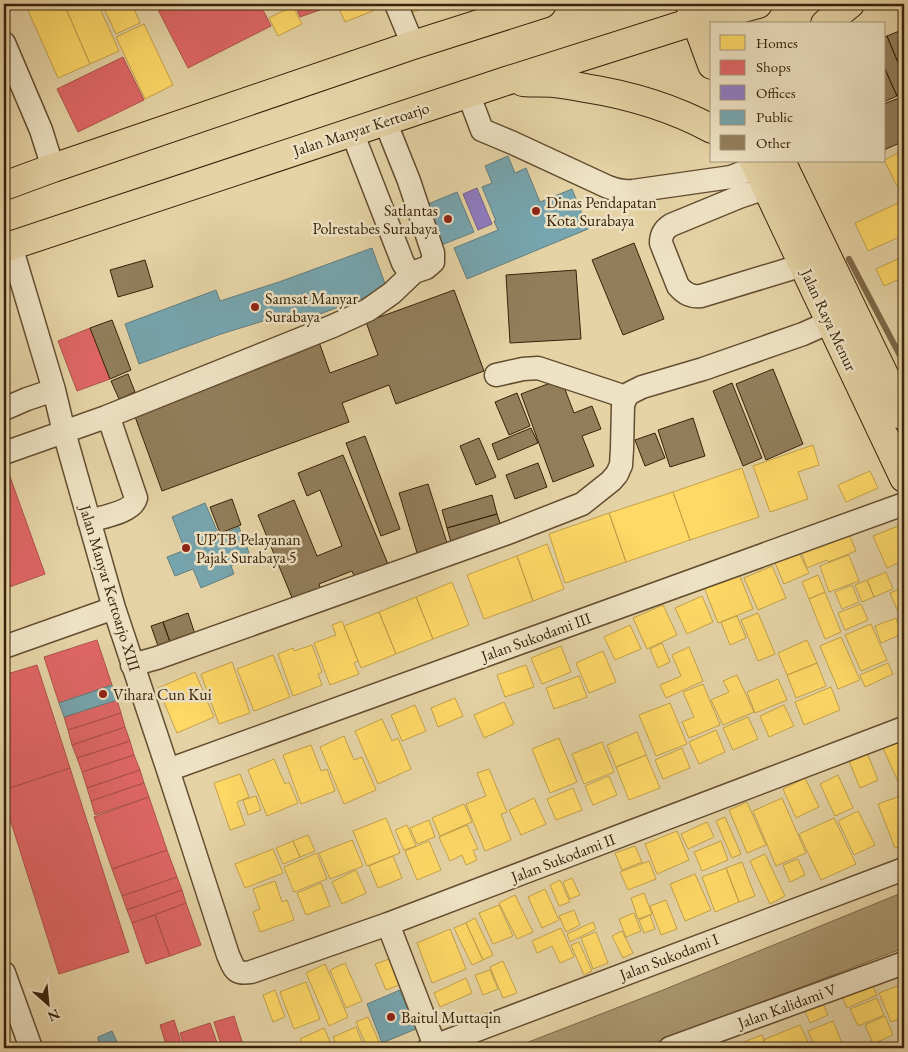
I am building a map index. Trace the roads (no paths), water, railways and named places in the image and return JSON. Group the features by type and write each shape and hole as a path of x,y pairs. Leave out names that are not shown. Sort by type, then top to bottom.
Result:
{"main road":[{"path":"4,186 413,45 542,4"},
{"name":"Jalan Manyar Kertoarjo","path":"8,247 708,13 758,4"},
{"path":"828,22 850,4"},
{"path":"708,13 710,39"},
{"path":"503,82 555,83 607,92 654,103 710,128"},
{"name":"Jalan Raya Menur","path":"764,169 803,265 904,478"},
{"name":"Jalan Raya Menur","path":"764,169 904,416"}],"street":[{"path":"396,4 413,45"},
{"path":"4,43 41,130 53,168"},
{"path":"468,93 482,130 615,190 623,192 633,191 731,177 764,169"},
{"path":"4,454 106,417 333,326 368,310 392,293 414,272 426,268 432,262 433,253 385,121"},
{"path":"352,132 403,263 407,269 414,272"},
{"path":"764,169 739,197 679,222 663,231 661,244 678,286 688,295 701,296 803,265"},
{"name":"Jalan Manyar Kertoarjo XIII","path":"8,247 54,390 64,432 114,608 228,955"},
{"path":"132,665 158,658 477,544 582,504 611,481 621,465 623,405 630,393 642,387 803,334 830,322"},
{"path":"496,375 538,368 626,398"},
{"path":"4,409 54,390"},
{"path":"89,521 128,509 135,502 136,498 112,427 106,417"},
{"name":"Jalan Sukodami III","path":"168,770 904,504"},
{"path":"4,647 114,608"},
{"name":"Jalan Sukodami II","path":"228,955 236,970 242,974 250,972 388,924 904,728"},
{"name":"Jalan Sukodami I","path":"388,924 432,1047 904,869"},
{"name":"Jalan Kalidami V","path":"670,1048 904,964"},
{"path":"4,973 31,1048"}],"waterway":[{"path":"849,259 904,363"}],"place":[{"name":"Dinas Pendapatan Kota Surabaya","path":"536,211"},
{"name":"Satlantas Polrestabes Surabaya","path":"448,219"},
{"name":"Samsat Manyar Surabaya","path":"255,307"},
{"name":"UPTB Pelayanan Pajak Surabaya 5","path":"186,548"},
{"name":"Vihara Cun Kui","path":"103,694"},
{"name":"Baitul Muttaqin","path":"391,1017"}]}
